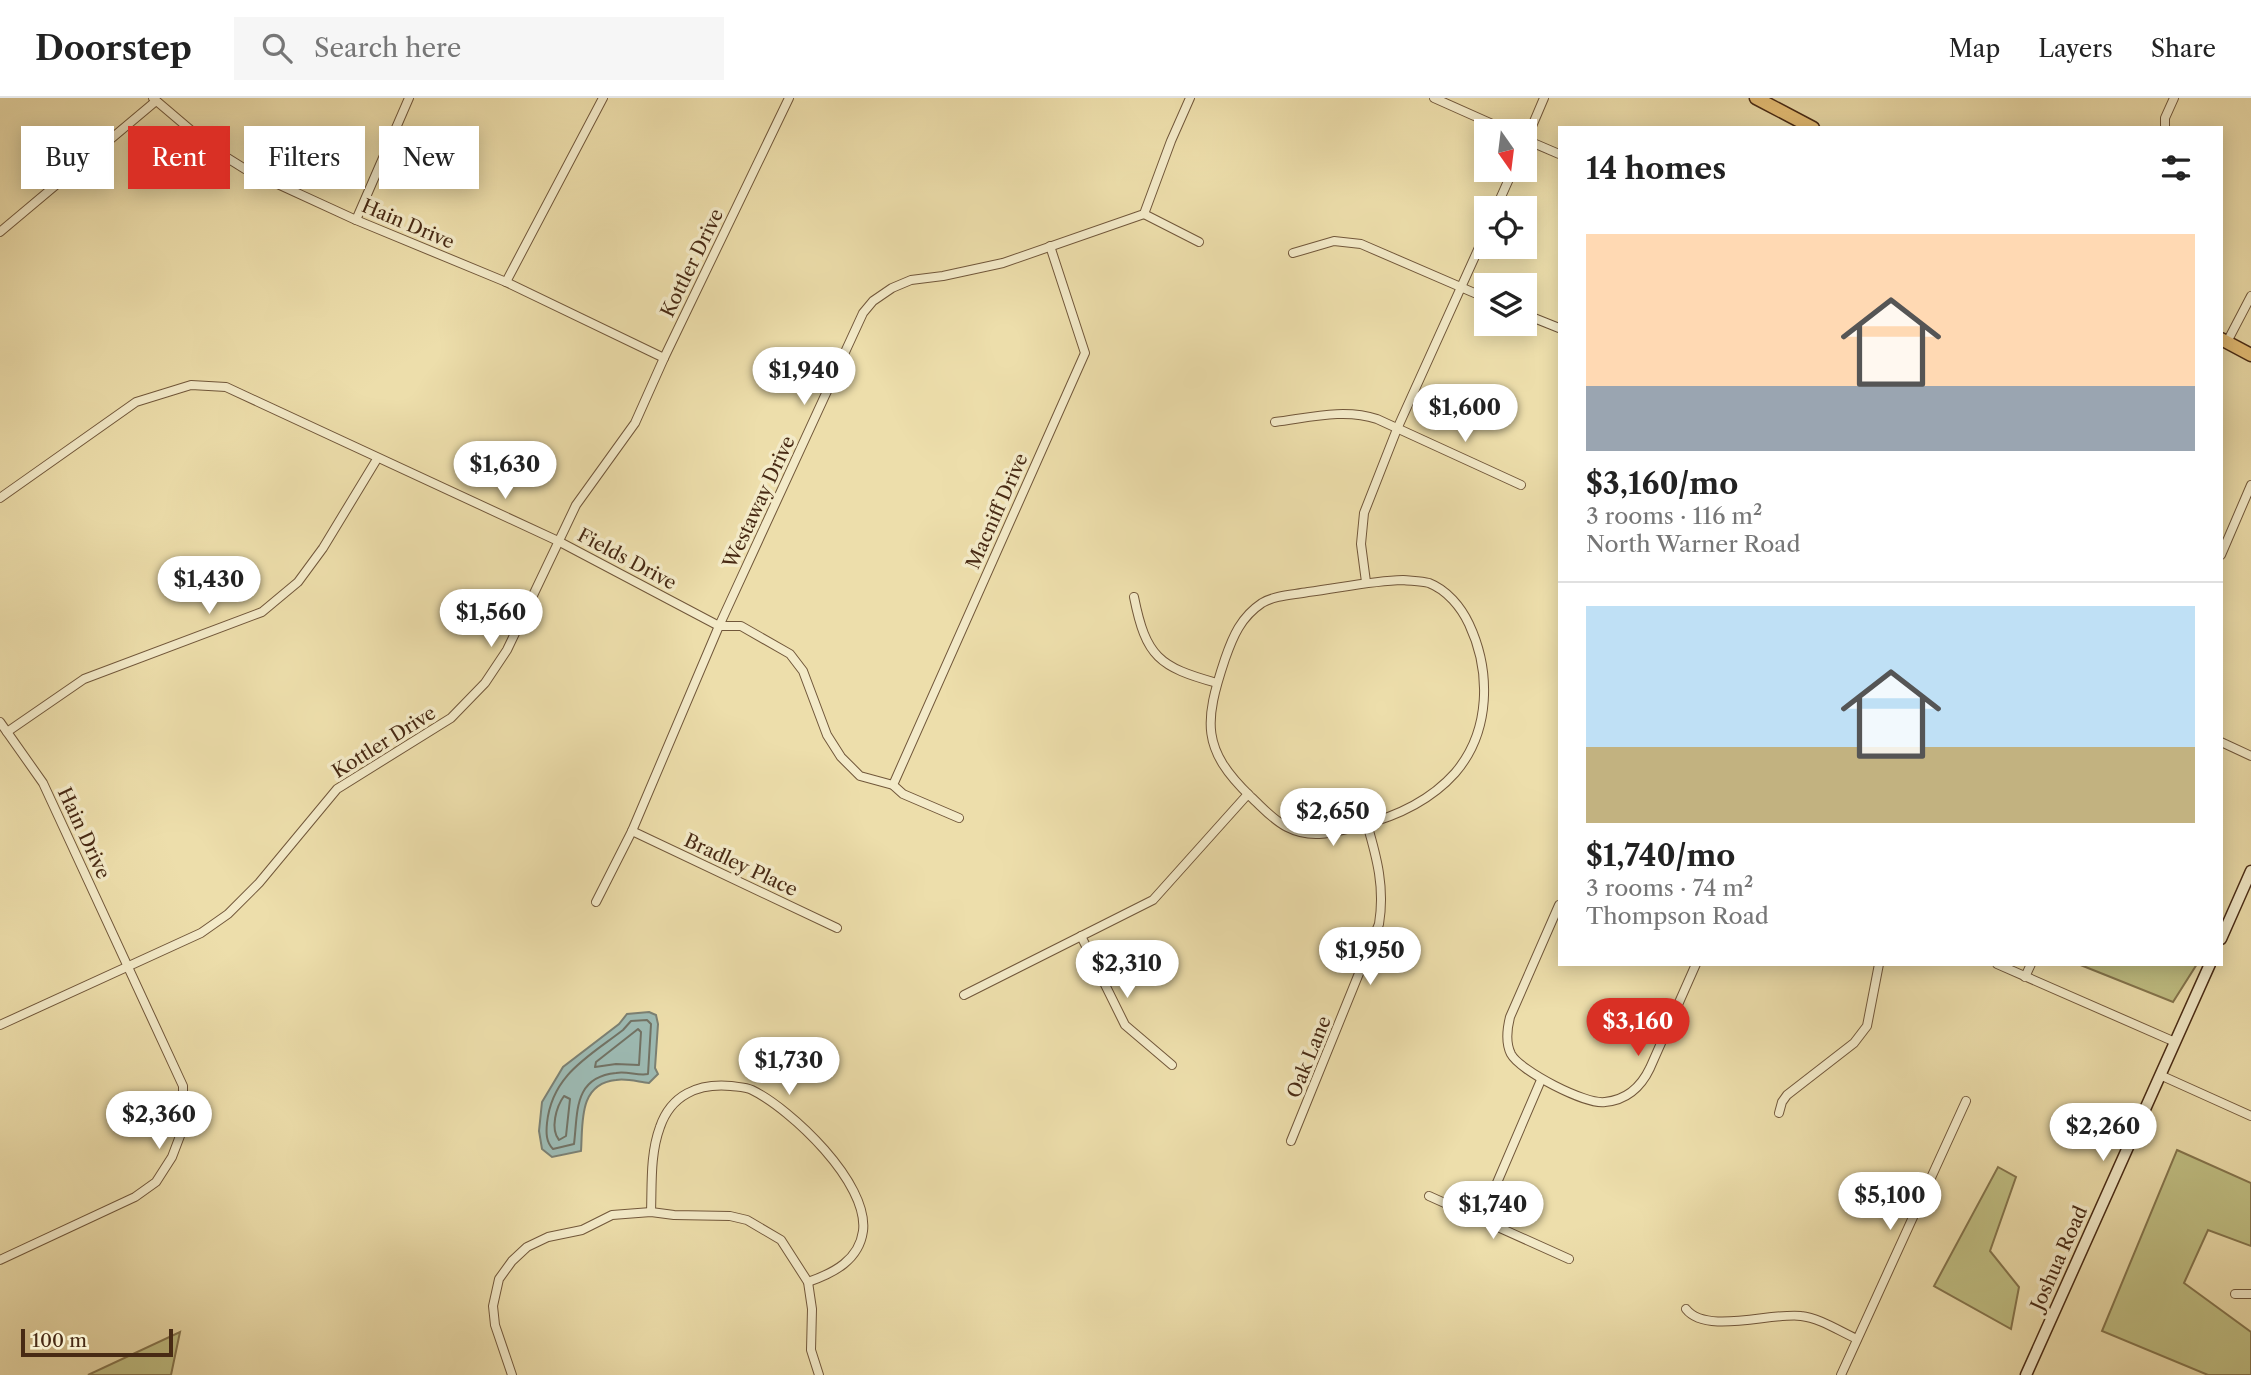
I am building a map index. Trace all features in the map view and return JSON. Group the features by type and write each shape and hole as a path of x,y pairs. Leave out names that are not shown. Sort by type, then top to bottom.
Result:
{"main road":[{"path":"1756,98 1809,126"},
{"path":"2224,341 2251,355"},
{"path":"2223,934 2251,871"},
{"name":"Joshua Road","path":"2026,1375 2209,966"}],"street":[{"path":"356,220 409,98"},
{"path":"506,282 603,98"},
{"name":"Kottler Drive","path":"0,1025 201,933 228,914 259,883 337,789 452,718 485,683 507,650 576,505 635,424 789,98"},
{"path":"1190,98 1144,214 1199,242"},
{"path":"1434,98 1481,119"},
{"path":"1535,119 1544,98"},
{"path":"2165,126 2165,118 2174,98"},
{"path":"0,232 155,99"},
{"name":"Hain Drive","path":"155,99 213,149 244,169 356,220 506,282 664,358"},
{"path":"1537,146 1558,154"},
{"name":"Westaway Drive","path":"596,902 632,831 719,626 863,313 892,288 911,280 1003,264 1144,214"},
{"path":"1293,253 1325,242 1352,242 1371,247 1474,293"},
{"name":"Macniff Drive","path":"893,785 1085,353 1050,246"},
{"path":"1366,582 1361,544 1364,513 1397,429 1474,258"},
{"path":"2224,341 2251,296"},
{"path":"1537,319 1558,328"},
{"name":"Fields Drive","path":"0,498 136,402 191,384 226,387 558,541 719,626 741,626 790,654 803,671 827,735 841,757 860,776 893,785 903,794 959,818"},
{"path":"1275,422 1352,413 1377,419 1521,485"},
{"path":"7,732 84,679 262,612 298,582 323,548 377,459"},
{"path":"2223,550 2251,485"},
{"path":"1402,580 1428,583 1449,597 1466,619 1480,649 1485,687 1479,726 1465,758 1455,772 1415,805 1367,824 1318,836 1305,834 1277,821 1228,774 1215,750 1211,735 1212,707 1217,683 1235,632 1260,605 1285,595 1366,582 1402,580"},
{"path":"1134,597 1141,631 1163,661 1177,671 1217,683"},
{"name":"Hain Drive","path":"0,722 43,783 183,1086 183,1128 172,1157 156,1182 135,1197 0,1260"},
{"path":"2223,743 2251,756"},
{"path":"964,995 1153,900 1168,887 1248,794"},
{"name":"Oak Lane","path":"1291,1141 1379,924 1382,905 1380,874 1367,824"},
{"name":"Bradley Place","path":"632,831 837,928"},
{"path":"1558,907 1510,1017 1507,1036 1511,1055 1541,1080 1598,1103 1619,1098 1634,1090 1641,1084 1650,1068 1695,966"},
{"path":"1081,936 1125,1025 1172,1065"},
{"path":"1779,1113 1787,1095 1862,1034 1867,1026 1879,966"},
{"path":"2001,966 2175,1042"},
{"path":"2025,977 2030,966"},
{"path":"2160,1075 2251,1116"},
{"path":"1482,1220 1541,1080"},
{"path":"651,1212 653,1149 660,1125 671,1106 688,1091 715,1084 749,1088 774,1103 807,1131 837,1166 857,1196 863,1215 860,1241 846,1264 826,1276 808,1282"},
{"path":"1841,1375 1966,1101"},
{"path":"1429,1196 1569,1259"},
{"path":"512,1375 495,1325 493,1306 499,1279 512,1261 527,1247 548,1237 582,1230 612,1215 651,1212 730,1216 747,1220 781,1240 808,1282 812,1309 811,1350 819,1375"},
{"path":"2235,1294 2251,1294"},
{"path":"1685,1309 1696,1317 1716,1320 1743,1321 1780,1315 1802,1316 1813,1318 1857,1339"}],"shaded area":[{"path":"2083,966 2196,966 2173,1002"},
{"path":"2177,1150 2251,1183 2251,1246 2208,1230 2184,1283 2251,1332 2251,1375 2208,1375 2102,1331"},
{"path":"1998,1167 2016,1177 1990,1251 2019,1287 2011,1329 1934,1286"},
{"path":"180,1332 171,1375 88,1375"}],"water":[{"path":"649,1012 656,1015 658,1024 655,1068 658,1074 649,1083 620,1080 604,1083 595,1089 585,1106 581,1151 552,1157 542,1149 539,1131 542,1102 563,1067 619,1024 627,1014"}]}
